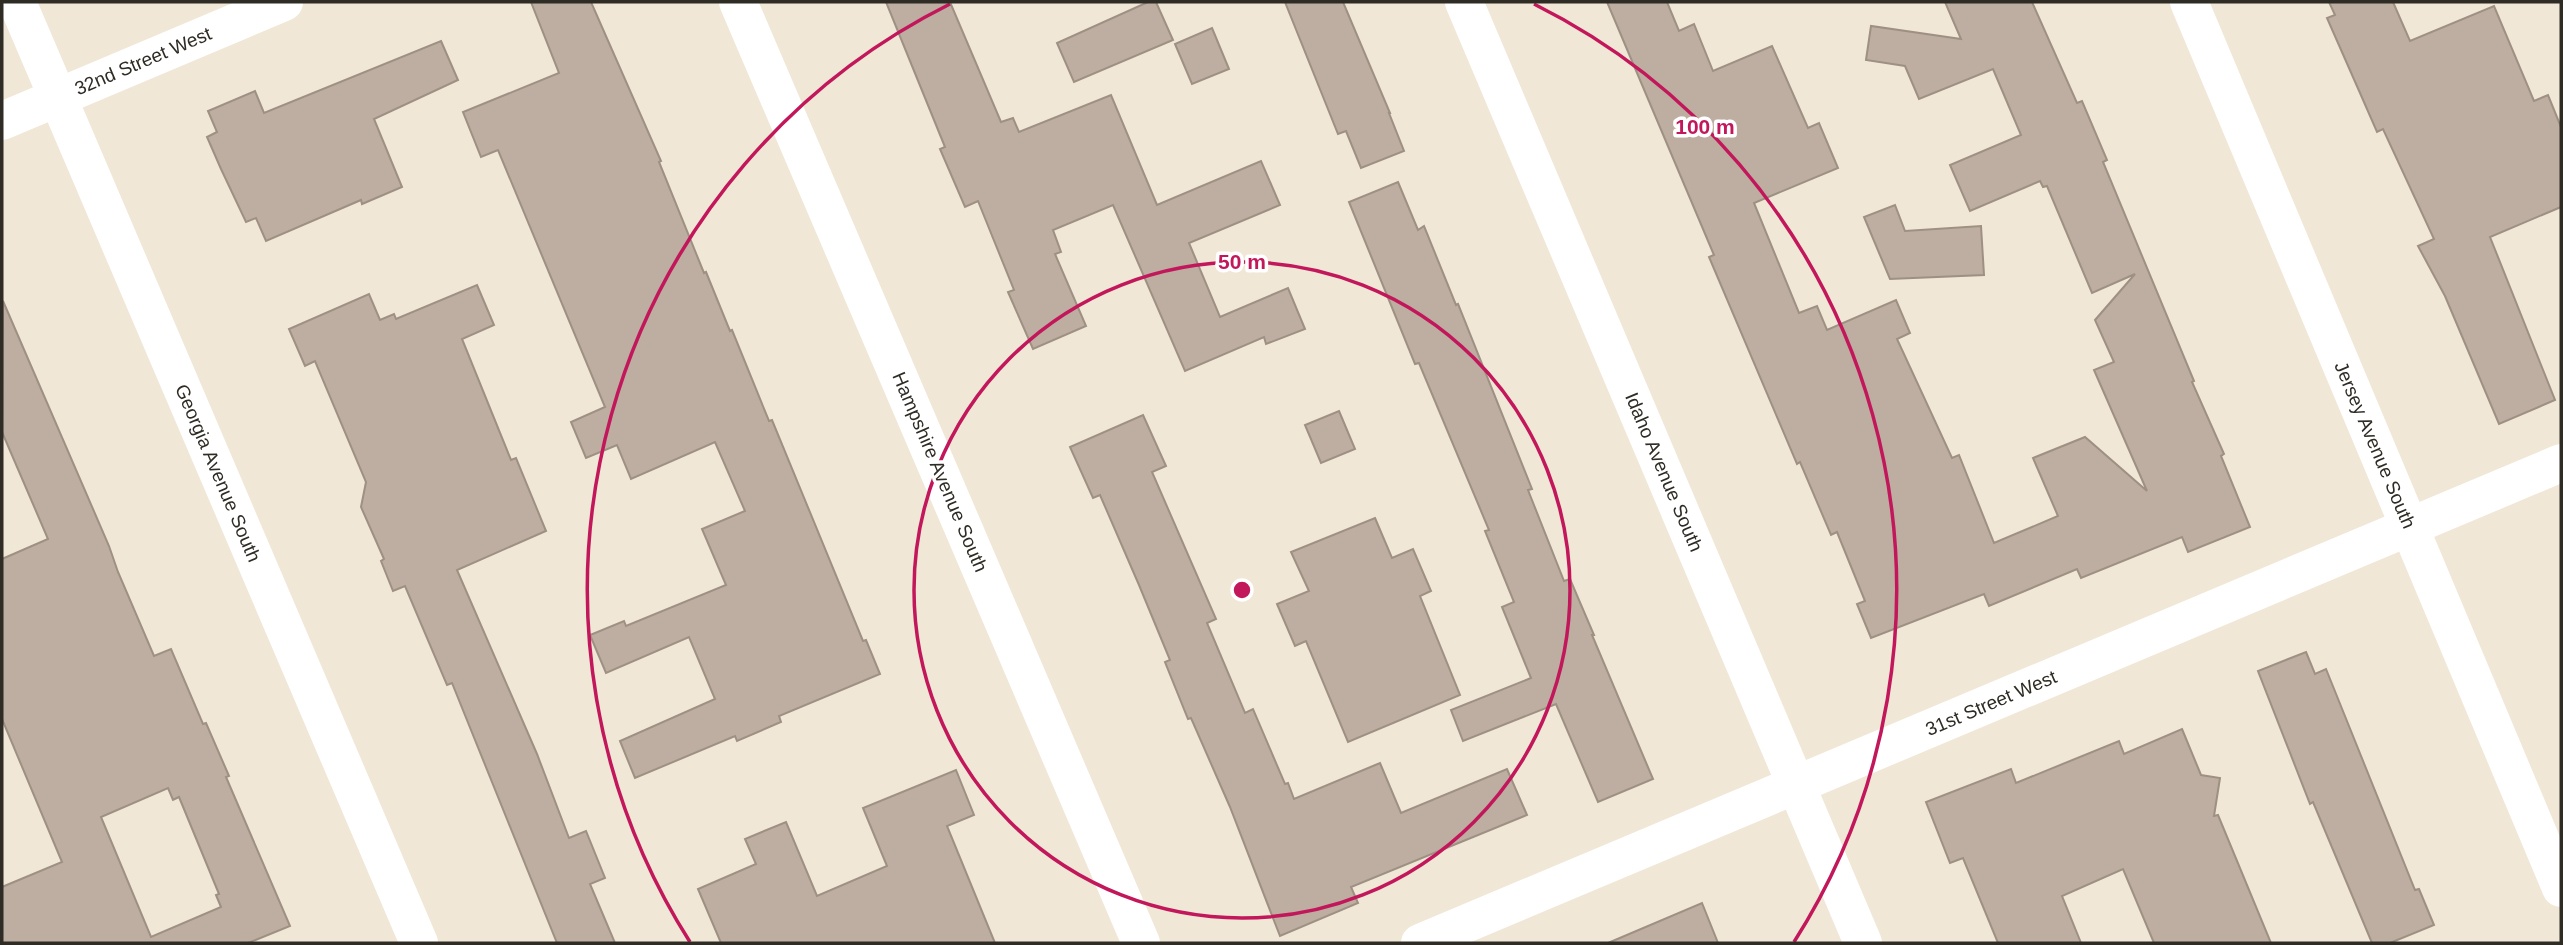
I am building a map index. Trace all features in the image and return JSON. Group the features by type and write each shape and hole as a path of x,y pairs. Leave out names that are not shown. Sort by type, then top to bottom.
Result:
{"street":[{"name":"Georgia Avenue South","path":"17,2 419,943"},
{"name":"32nd Street West","path":"2,121 284,2"},
{"name":"Hampshire Avenue South","path":"738,2 1141,943"},
{"name":"Idaho Avenue South","path":"1464,2 1863,943"},
{"name":"Jersey Avenue South","path":"2189,2 2561,888"},
{"name":"31st Street West","path":"1420,943 2561,463"}],"building":[{"path":"531,2 591,2 661,161 659,162 704,273 706,272 730,331 732,330 769,421 772,420 863,641 866,640 880,674 779,716 781,722 737,741 735,736 635,778 620,741 715,699 689,637 606,673 590,635 624,621 626,626 726,585 702,529 745,511 715,442 631,479 617,445 586,458 571,422 605,407 498,150 481,157 463,112 559,73"},
{"path":"886,2 950,2 1001,122 1013,118 1019,132 1111,95 1157,205 1261,161 1280,205 1189,243 1220,317 1288,288 1305,329 1266,344 1264,337 1185,371 1113,205 1053,230 1061,252 1055,254 1086,326 1033,349 1008,292 1014,290 978,201 965,207 940,149 945,147"},
{"path":"1148,2 1156,2 1173,40 1074,82 1057,43"},
{"path":"1285,2 1343,2 1404,151 1361,168 1346,131 1338,134"},
{"path":"1607,2 1667,2 1679,31 1694,24 1713,71 1772,46 1808,128 1819,123 1838,168 1754,203 1799,313 1817,306 1827,330 1896,300 1910,333 1897,339 1952,458 1959,455 1994,543 2058,516 2033,458 2085,437 2147,491 2094,370 2114,362 2095,320 2135,274 2092,293 2047,186 2043,187 2040,181 1970,211 1950,165 2021,135 1993,69 1919,99 1905,66 1866,60 1871,26 1961,39 1945,2 2032,2 2077,103 2082,101 2107,160 2103,162 2224,454 2221,456 2250,527 2188,552 2182,537 2081,578 2077,569 1989,606 1984,594 1871,638 1857,604 1865,601 1837,532 1831,535 1800,462 1797,464 1709,257 1714,255"},
{"path":"2329,2 2393,2 2410,41 2494,6 2534,101 2548,95 2561,127 2561,207 2490,237 2555,400 2499,424 2445,296 2418,246 2434,239 2383,129 2377,132 2327,18 2335,15"},
{"path":"1212,28 1229,69 1192,84 1175,44"},
{"path":"441,41 458,80 374,119 402,187 362,204 361,200 266,241 256,218 246,222 207,137 217,132 208,111 255,91 264,113"},
{"path":"1398,182 1418,230 1424,226 1456,305 1458,304 1532,489 1528,490 1564,581 1570,579 1653,779 1598,802 1556,704 1463,741 1451,710 1531,678 1502,607 1514,602 1485,531 1489,530 1419,363 1415,364 1349,202"},
{"path":"1895,205 1905,231 1981,226 1984,275 1890,279 1864,217"},
{"path":"477,285 494,325 462,339 511,460 516,458 546,531 457,570 537,754 569,838 586,831 605,878 590,884 615,943 557,943 452,683 447,685 405,586 393,591 381,561 384,559 361,507 366,482 315,361 305,366 289,329 369,294 380,320 394,314 396,319"},
{"path":"3,301 154,656 171,649 229,776 226,777 290,926 248,943 2,943 2,887 62,862 2,719 2,559 48,539 2,432","holes":["168,788 173,800 179,797 219,894 216,895 221,907 151,937 101,817"]},
{"path":"1339,411 1355,449 1321,463 1305,425"},
{"path":"1143,415 1166,466 1152,472 1216,619 1207,623 1245,713 1253,709 1294,799 1380,763 1401,813 1507,769 1527,815 1351,887 1358,903 1280,936 1230,807 1191,718 1188,719 1165,662 1170,660 1139,585 1100,495 1093,498 1070,447"},
{"path":"1375,518 1392,558 1413,549 1431,591 1420,596 1460,695 1348,742 1306,641 1295,646 1277,604 1309,591 1291,552"},
{"path":"2306,652 2315,674 2326,669 2415,890 2419,889 2434,925 2390,943 2372,943 2313,802 2310,804 2258,671"},
{"path":"2182,729 2201,775 2220,778 2214,816 2218,815 2271,943 2154,943 2123,869 2062,896 2081,943 1998,943 1963,858 1950,863 1926,802 2011,769 2016,783 2119,741 2124,754"},
{"path":"956,770 974,815 947,826 995,943 721,943 698,889 756,864 745,839 786,822 817,896 887,866 863,808"},
{"path":"1702,903 1718,943 1608,943"}]}
